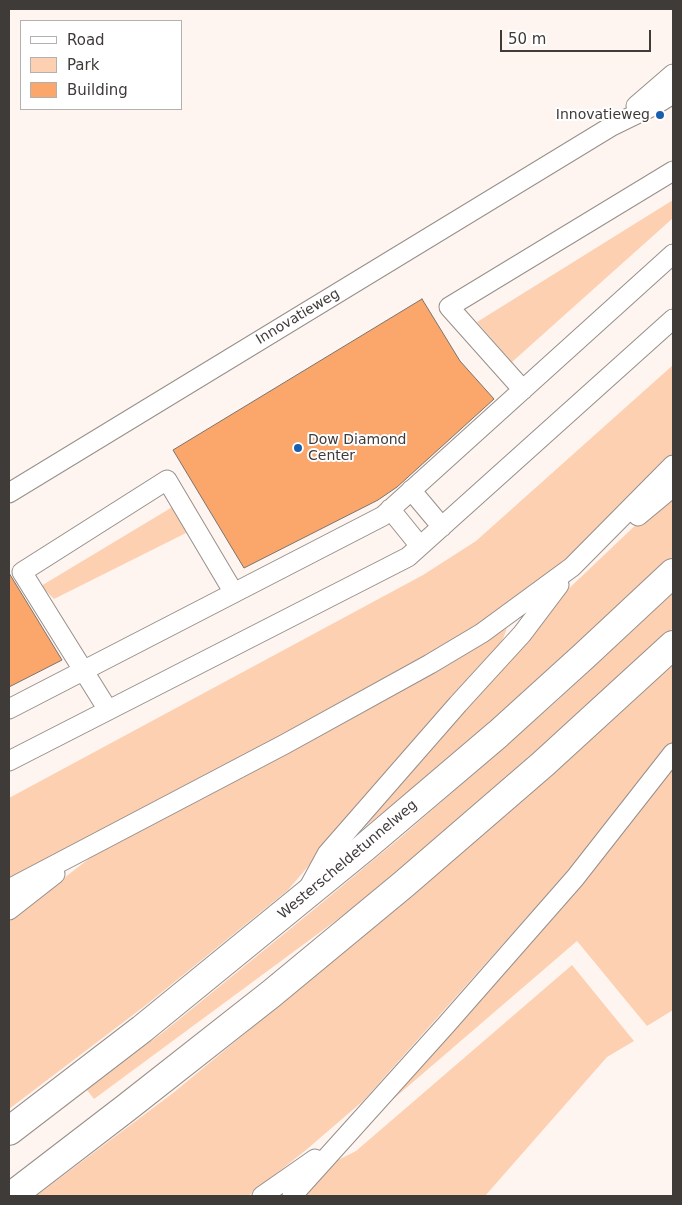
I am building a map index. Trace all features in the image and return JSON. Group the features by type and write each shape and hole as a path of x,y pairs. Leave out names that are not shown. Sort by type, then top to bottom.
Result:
{"highway":[{"name":"Westerscheldetunnelweg","path":"9,1130 142,1029 303,898 498,734 673,573"},
{"path":"14,1194 271,994 404,884 542,764 673,645"}],"street":[{"name":"Innovatieweg","path":"612,126 673,74"},
{"name":"Innovatieweg","path":"9,493 612,126 673,94"},
{"path":"523,390 449,308 673,171"},
{"path":"9,708 382,516 673,254"},
{"path":"9,760 408,557 673,319"},
{"path":"303,898 327,854 522,634 572,567 673,465"},
{"path":"108,710 22,572 166,480 234,592"},
{"path":"9,889 285,744 482,633 639,516 673,487"},
{"path":"411,490 442,527"},
{"path":"390,509 420,546"},
{"path":"292,1196 564,891 673,753"},
{"path":"9,910 94,843"},
{"path":"262,1196 342,1139"}],"green space":[{"path":"673,200 673,218 512,362 477,322"},
{"path":"673,365 673,457 541,587 443,652 9,881 9,798 423,575 476,541"},
{"path":"673,496 673,561 541,684 346,842 541,615 643,518"},
{"path":"174,506 186,533 54,599 41,586"},
{"path":"673,593 673,628 620,679 399,874 94,1099 87,1090 166,1030 400,838 557,701"},
{"path":"507,628 496,654 288,890 146,1005 9,1109 9,920 107,845 375,705 450,664"},
{"path":"673,663 673,742 571,869 363,1101 306,1150 248,1196 36,1196 173,1093 415,893 637,698"},
{"path":"673,764 673,1010 647,1026 577,941 377,1113 528,947 582,884"},
{"path":"572,965 634,1041 607,1057 485,1196 302,1196 332,1163 356,1151"}],"building":[{"path":"422,299 460,361 494,399 397,487 378,500 244,568 173,450"},
{"path":"9,573 62,660 9,687"}],"place":[{"name":"Innovatieweg","path":"660,115"},
{"name":"Dow Diamond Center","path":"298,448"}]}
